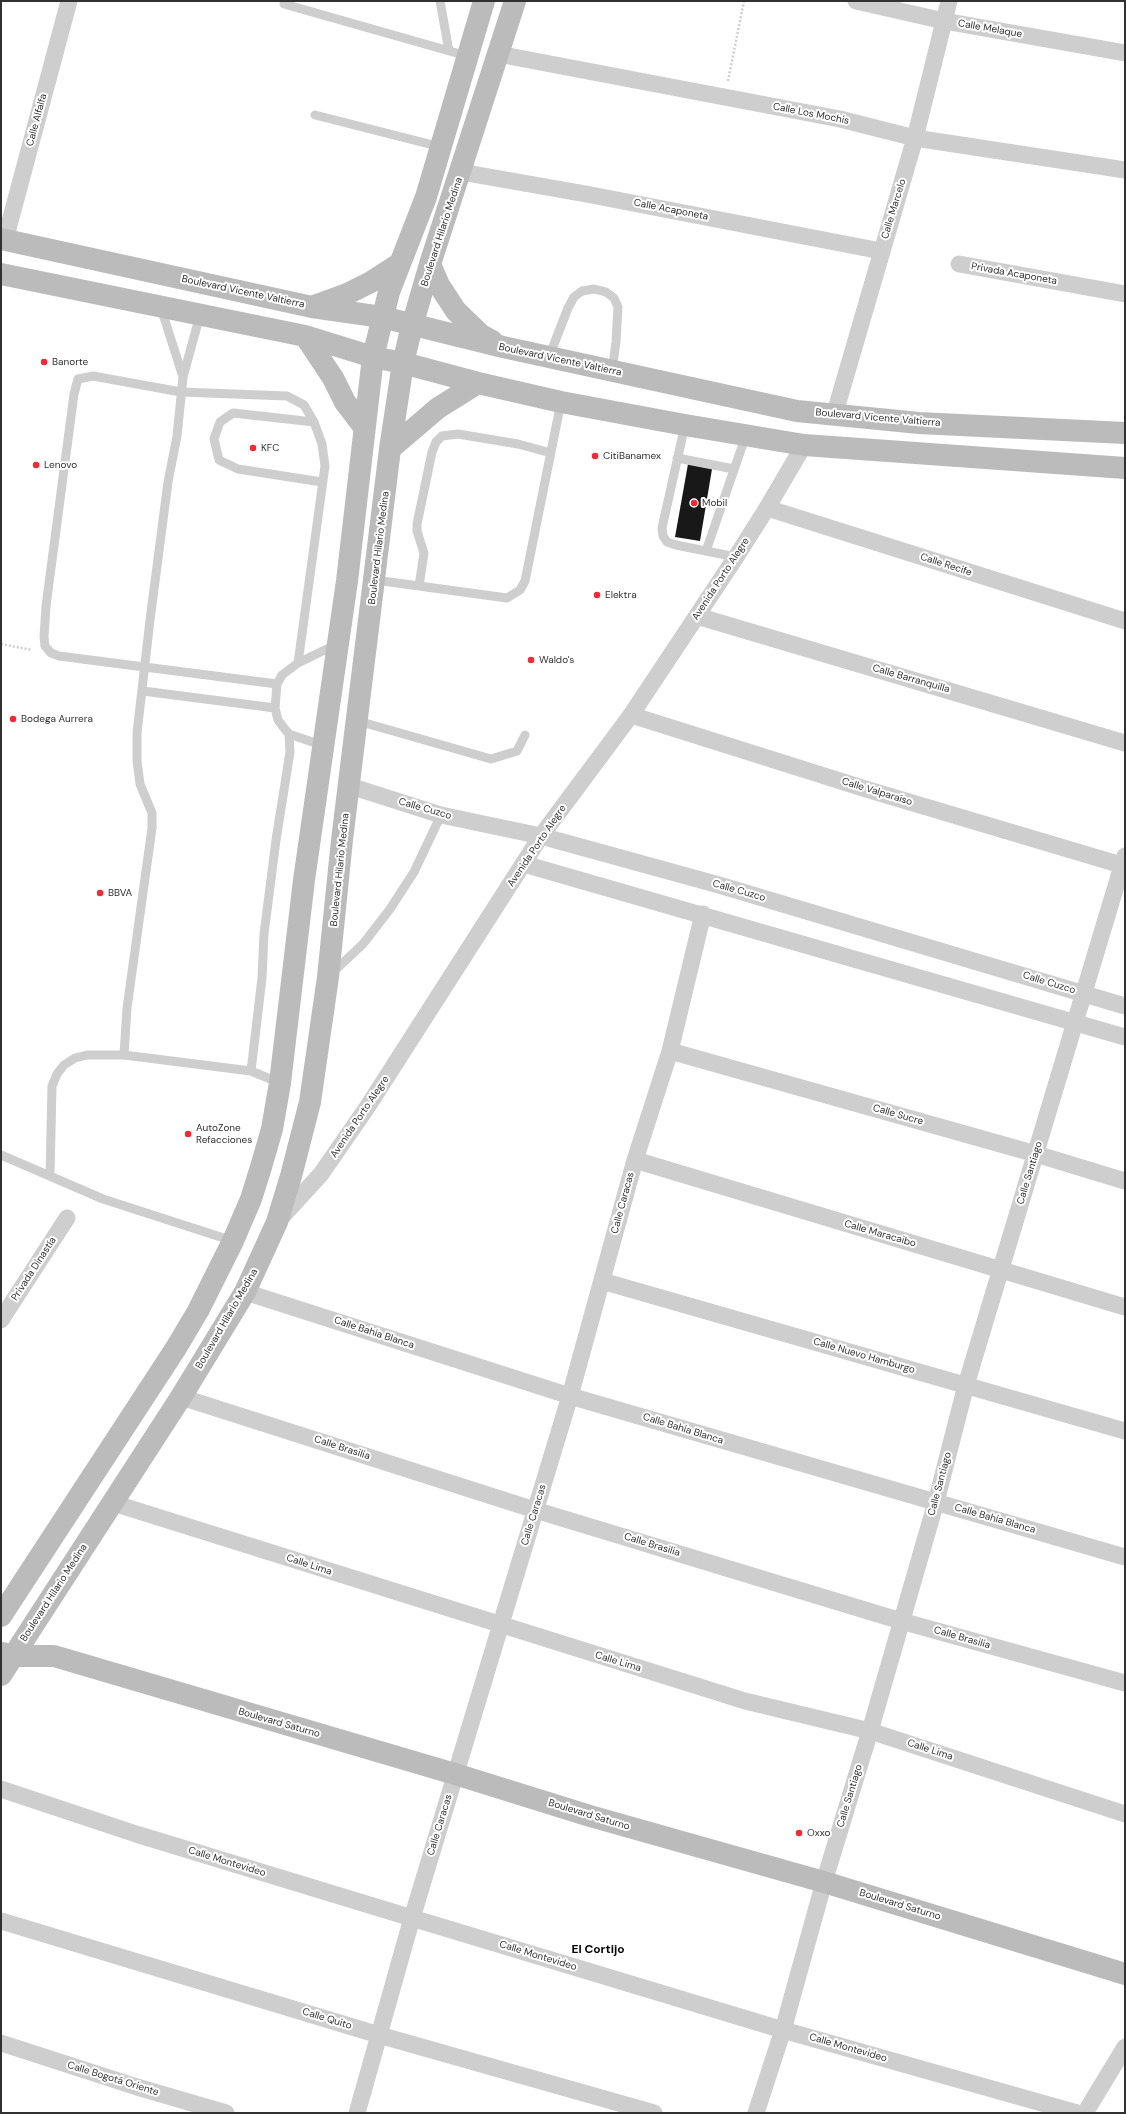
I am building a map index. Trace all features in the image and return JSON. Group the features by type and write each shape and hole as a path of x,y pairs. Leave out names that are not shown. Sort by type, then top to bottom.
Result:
{"main road":[{"path":"54,1656 30,1628 2,1614 176,1348 198,1311 233,1241 261,1167 272,1129 280,1084 304,880 324,746 359,487 364,427 373,357 382,317 399,264 426,197 441,147 458,54 484,1"},
{"name":"Boulevard Hilario Medina","path":"1,1675 8,1654 30,1628 113,1503 181,1397 245,1292 277,1222 310,1102 328,977 390,449 404,363 412,326 430,264 461,172 515,1"},
{"name":"Boulevard Vicente Valtierra","path":"3,239 312,307 382,317 412,326 612,372 797,411 834,416 919,423 1125,433"},
{"path":"312,307 347,294 371,282 399,264"},
{"path":"430,264 439,285 456,311 481,335 503,347"},
{"path":"1,274 305,336 373,357 404,363 478,383 561,402 685,425 804,445 1125,468"},
{"path":"305,336 333,378 345,402 364,427"},
{"path":"390,449 438,408 478,383"},
{"name":"Boulevard Saturno","path":"8,1654 54,1656 455,1774 590,1816 824,1882 1125,1974"}],"street":[{"name":"Calle Alfalfa","path":"3,239 68,1"},
{"name":"Calle Melaque","path":"856,1 944,21 1125,53"},
{"name":"Calle Marcelo","path":"834,416 915,138 949,1"},
{"name":"Calle Los Mochis","path":"498,54 725,99 840,119 915,138 1125,170"},
{"name":"Calle Acaponeta","path":"461,172 586,194 881,251"},
{"name":"Privada Acaponeta","path":"959,264 1125,294"},
{"name":"Avenida Porto Alegre","path":"277,1222 321,1174 368,1106 541,836 631,715 736,557 768,508 804,445"},
{"name":"Calle Recife","path":"768,508 1125,621"},
{"name":"Calle Barranquilla","path":"697,616 1125,742"},
{"name":"Calle Valparaíso","path":"631,715 869,790 1124,862"},
{"name":"Calle Cuzco","path":"350,786 441,815 541,836 719,885 1125,1006"},
{"name":"Calle Santiago","path":"756,2113 783,2030 824,1882 870,1731 936,1502 966,1385 1124,862"},
{"path":"524,864 703,914 1125,1037"},
{"name":"Calle Caracas","path":"357,2113 412,1918 570,1396 635,1160 670,1051 703,914"},
{"name":"Calle Sucre","path":"670,1051 1036,1154 1125,1181"},
{"name":"Calle Maracaibo","path":"635,1160 1125,1306"},
{"name":"Privada Dinastía","path":"1,1320 67,1218"},
{"name":"Calle Nuevo Hamburgo","path":"602,1281 1125,1432"},
{"name":"Calle Bahía Blanca","path":"245,1292 570,1396 1125,1557"},
{"name":"Calle Brasilia","path":"181,1397 535,1510 901,1621 1125,1683"},
{"name":"Calle Lima","path":"113,1503 744,1701 870,1731 1125,1814"},
{"name":"Calle Montevideo","path":"1,1789 136,1834 783,2030 1077,2113"},
{"name":"Calle Quito","path":"1,1921 379,2035 654,2113"},
{"name":"Calle Bogotá Oriente","path":"1,2043 137,2087 226,2113"},
{"path":"1085,2113 1125,2047"}],"lane":[{"path":"440,1 458,54"},
{"path":"284,4 458,54"},
{"path":"314,115 441,147"},
{"path":"549,357 568,308 574,297 582,291 594,289 606,292 614,298 618,306 616,342 612,372"},
{"path":"161,307 183,377"},
{"path":"124,1055 127,1008 152,828 152,813 140,784 137,761 138,733 151,613 183,377 200,315"},
{"path":"277,684 59,656 51,653 45,646 44,637 46,606 60,514 74,394 78,379 83,377 99,377 181,392 287,396 304,405 314,422 322,444 325,466 298,663"},
{"path":"375,580 506,598 520,590 525,581 561,402"},
{"path":"314,422 233,413 220,422 214,439 219,460 238,469 322,482"},
{"path":"685,425 662,528 663,536 667,542 736,557"},
{"path":"418,586 424,553 416,524 432,452 436,442 442,436 458,434 518,444 551,453"},
{"path":"706,551 746,435"},
{"path":"677,458 734,469"},
{"path":"324,746 289,734 278,720 275,708 277,684 282,675 298,663 338,644"},
{"path":"143,691 275,708"},
{"path":"358,721 491,759 517,752 525,735"},
{"path":"250,1071 276,840 290,752 289,734"},
{"path":"328,977 363,944 390,909 414,872 441,815"},
{"path":"50,1175 52,1086 57,1074 64,1065 75,1058 87,1055 124,1055 250,1071 280,1084"},
{"path":"1,1155 103,1199 233,1241"}],"path":[{"path":"725,99 744,1"},
{"path":"1,644 51,653"}],"building":[{"name":"Mobil","path":"688,464 712,469 700,541 675,537"}],"place":[{"name":"Banorte","path":"44,362"},
{"name":"KFC","path":"253,448"},
{"name":"CitiBanamex","path":"595,456"},
{"name":"Lenovo","path":"36,465"},
{"name":"Mobil","path":"694,503"},
{"name":"Elektra","path":"597,595"},
{"name":"Waldo's","path":"531,660"},
{"name":"Bodega Aurrera","path":"13,719"},
{"name":"BBVA","path":"100,893"},
{"name":"AutoZone Refacciones","path":"188,1134"},
{"name":"Oxxo","path":"799,1833"}],"district":[{"name":"El Cortijo","path":"598,1950"}]}
